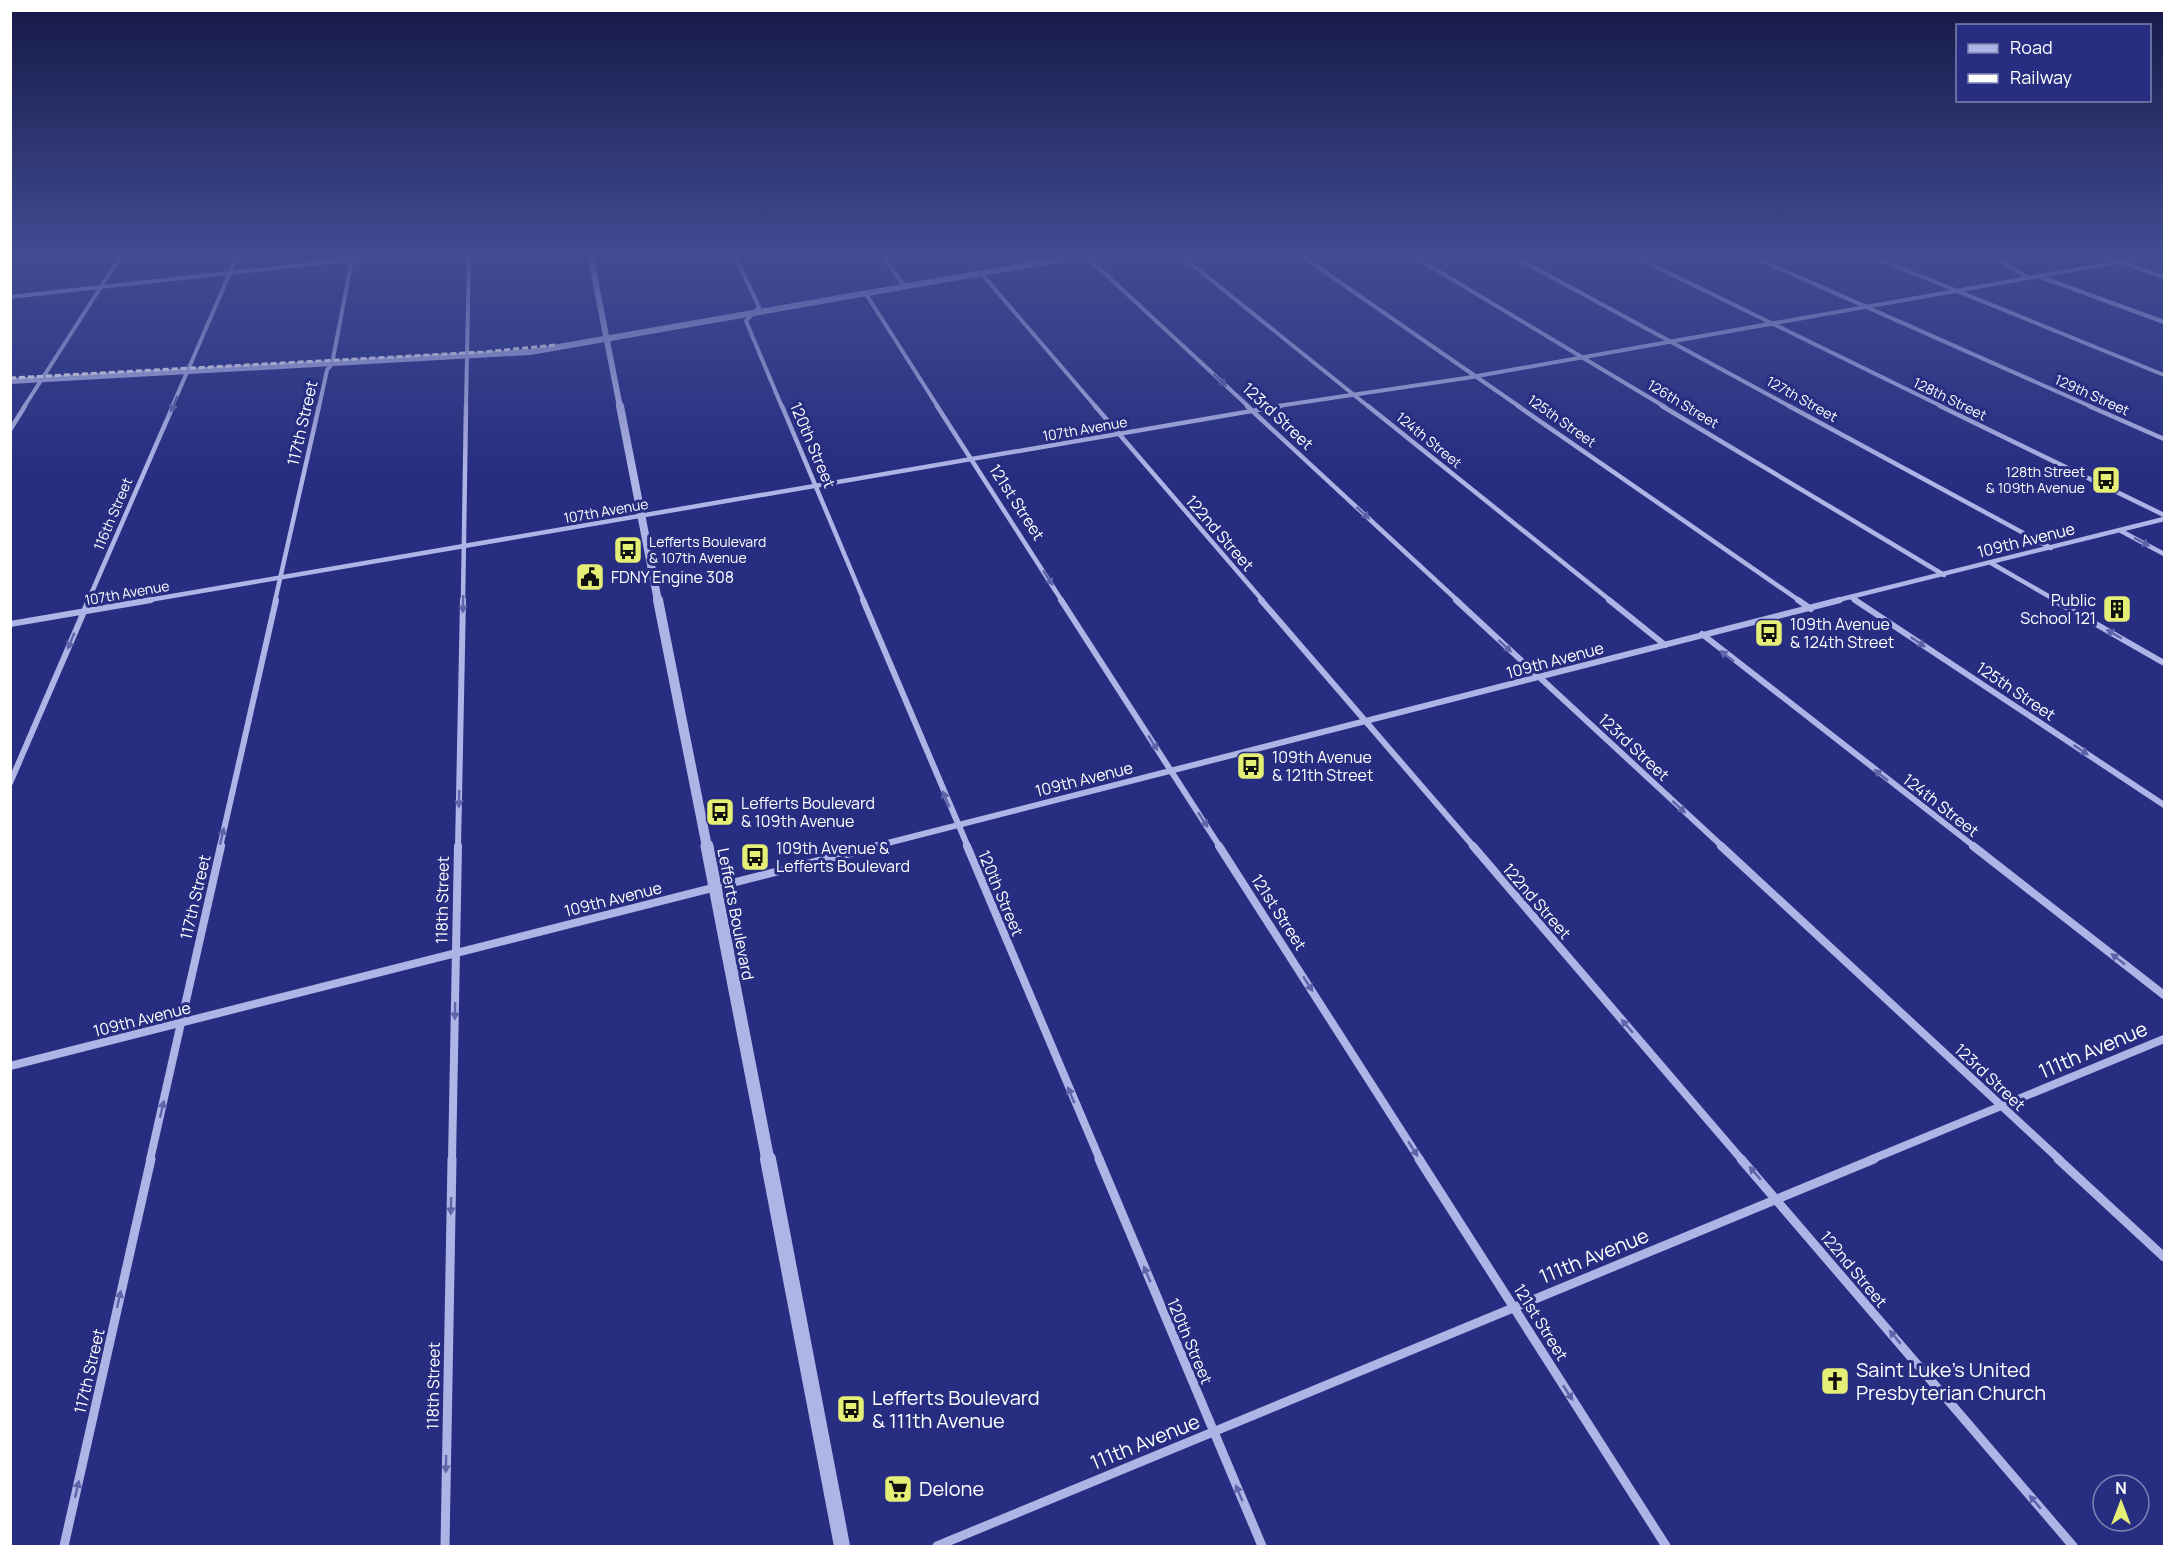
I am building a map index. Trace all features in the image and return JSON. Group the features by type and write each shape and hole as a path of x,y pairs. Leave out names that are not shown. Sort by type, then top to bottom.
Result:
{"street":[{"path":"10,430 75,327"},
{"name":"116th Street","path":"10,783 207,327"},
{"name":"117th Street","path":"64,1546 280,577 339,327"},
{"name":"118th Street","path":"445,1546 468,327"},
{"name":"Lefferts Boulevard","path":"604,327 842,1546"},
{"path":"10,381 530,352 681,327"},
{"name":"120th Street","path":"748,327 1262,1546"},
{"name":"121st Street","path":"887,327 1666,1546"},
{"name":"122nd Street","path":"1026,327 2073,1546"},
{"name":"123rd Street","path":"1164,327 2164,1257"},
{"name":"124th Street","path":"1270,327 1665,645"},
{"name":"125th Street","path":"1404,327 1811,609"},
{"name":"126th Street","path":"1531,327 1944,575"},
{"name":"127th Street","path":"1644,327 2052,548"},
{"name":"107th Avenue","path":"10,624 1252,410 1356,396 1758,327"},
{"name":"128th Street","path":"1778,327 2164,515"},
{"name":"129th Street","path":"1911,327 2164,439"},
{"path":"2046,327 2164,375"},
{"name":"109th Avenue","path":"10,1066 1540,678 1702,634 1811,609 2164,519"},
{"path":"2120,531 2164,554"},
{"path":"1991,563 2164,663"},
{"name":"125th Street","path":"1852,598 2164,805"},
{"name":"124th Street","path":"1702,634 2164,995"},
{"name":"111th Avenue","path":"937,1546 2164,1039"}],"railway":[{"path":"10,378 483,352 556,345"}],"place":[{"name":"128th Street & 109th Avenue","path":"2106,480"},
{"name":"Lefferts Boulevard & 107th Avenue","path":"628,550"},
{"name":"FDNY Engine 308","path":"590,577"},
{"name":"Public School 121","path":"2117,609"},
{"name":"109th Avenue & 124th Street","path":"1769,633"},
{"name":"109th Avenue & 121th Street","path":"1251,766"},
{"name":"Lefferts Boulevard & 109th Avenue","path":"720,812"},
{"name":"109th Avenue & Lefferts Boulevard","path":"755,857"},
{"name":"Saint Luke's United Presbyterian Church","path":"1835,1381"},
{"name":"Lefferts Boulevard & 111th Avenue","path":"851,1409"},
{"name":"Delone","path":"898,1489"}]}
